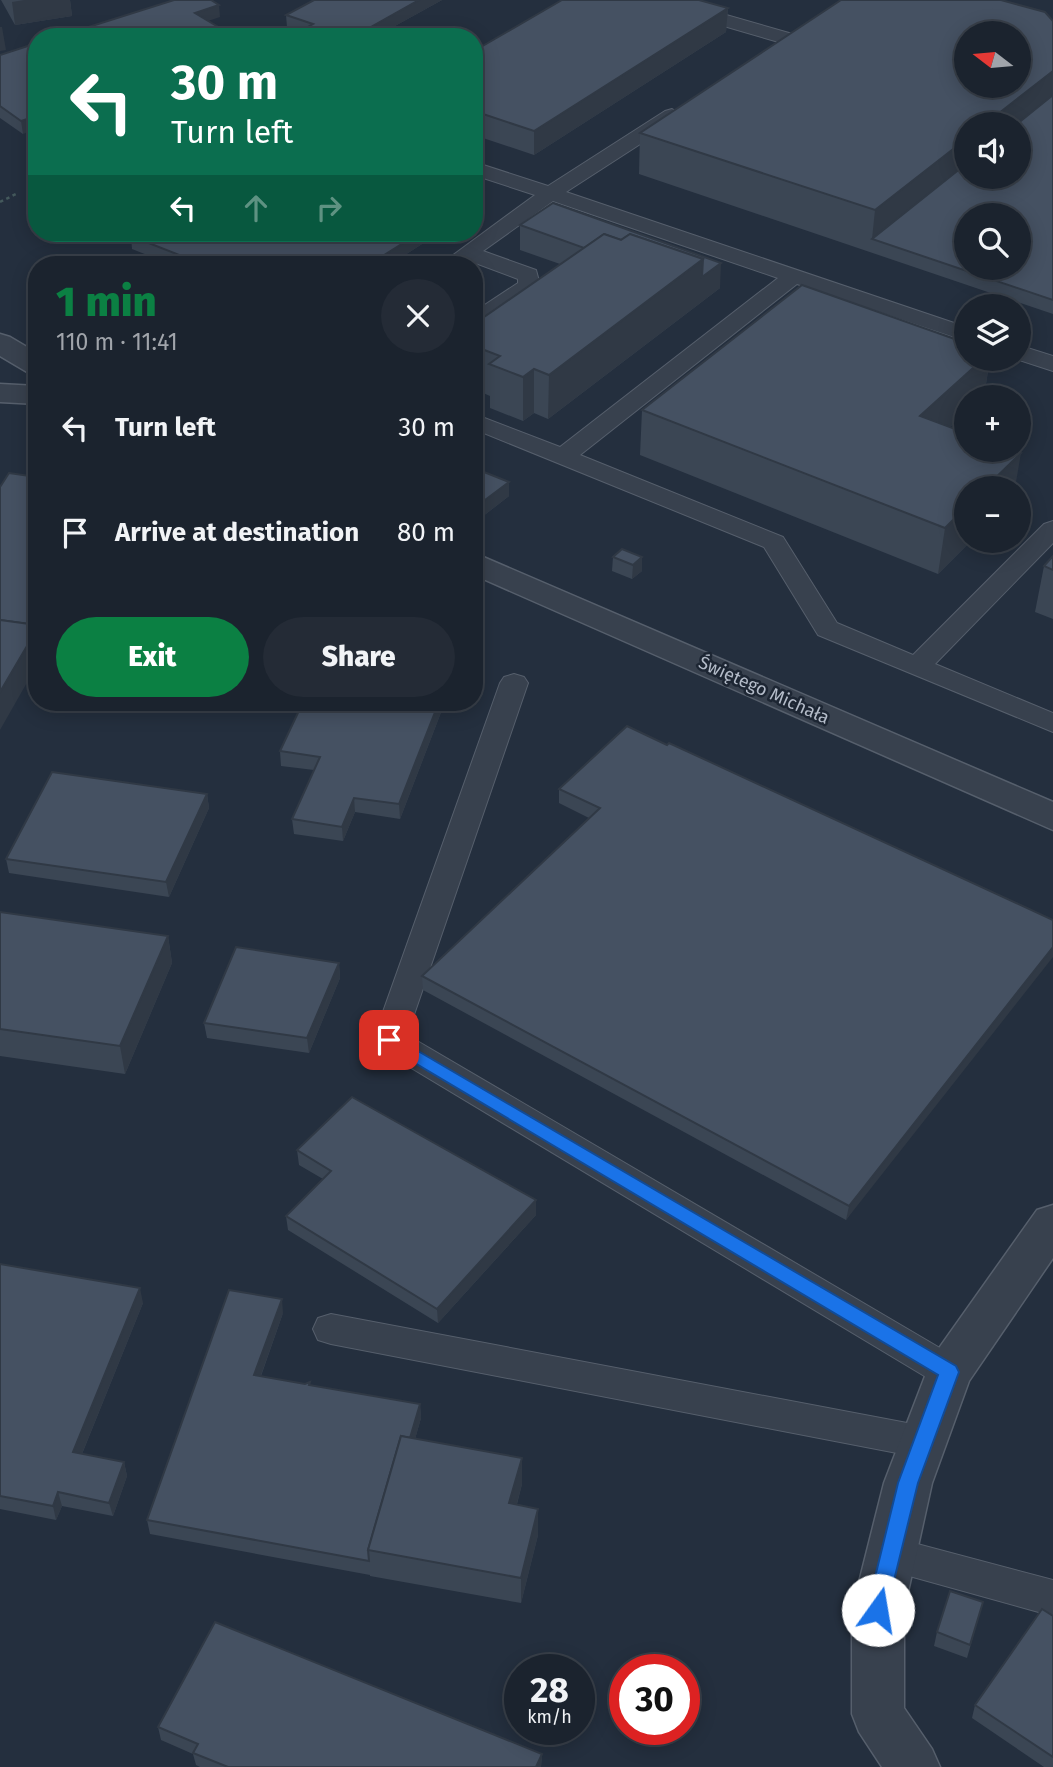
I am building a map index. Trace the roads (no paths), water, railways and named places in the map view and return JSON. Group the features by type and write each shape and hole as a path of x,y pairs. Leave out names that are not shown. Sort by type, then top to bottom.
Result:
{"street":[{"path":"0,393 28,395"},
{"name":"Świętego Michała","path":"483,568 1053,817"},
{"path":"914,1767 878,1714 878,1610 908,1483 949,1372 1053,1223"}],"lane":[{"path":"654,0 789,40"},
{"path":"766,54 810,25"},
{"path":"464,256 550,194 687,106"},
{"path":"483,171 954,330"},
{"path":"483,264 528,275 528,285 483,316"},
{"path":"563,457 793,276"},
{"path":"1031,356 1053,364"},
{"path":"483,425 774,542 827,629 1053,723"},
{"path":"917,666 1053,529"},
{"path":"514,683 389,1040 949,1372"},
{"path":"331,1329 923,1442"},
{"path":"891,1555 1053,1598"}]}
